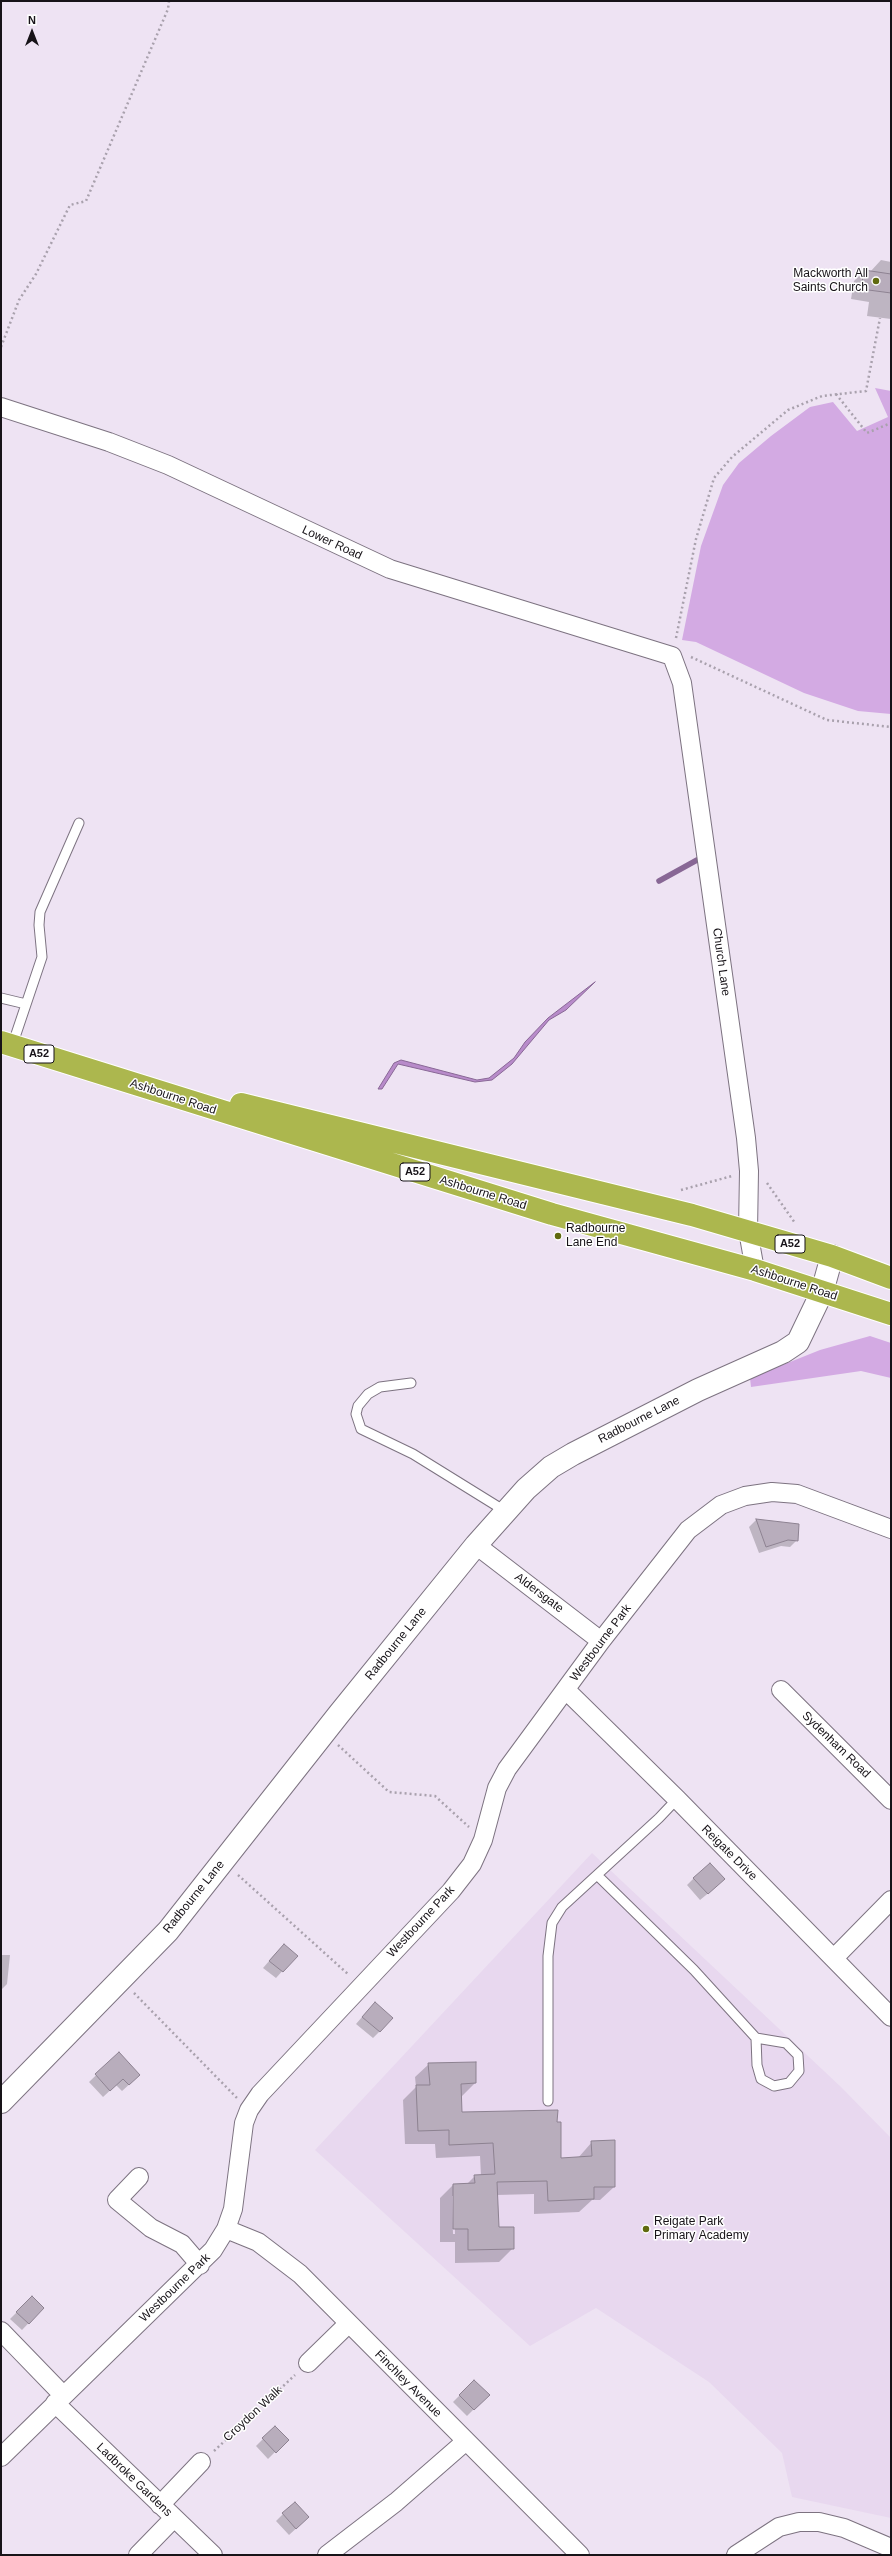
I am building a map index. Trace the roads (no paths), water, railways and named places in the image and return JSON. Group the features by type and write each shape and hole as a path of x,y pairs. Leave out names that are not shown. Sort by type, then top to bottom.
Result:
{"highway":[{"name":"Ashbourne Road","path":"7,1044 545,1212 755,1270 891,1314"},
{"name":"Ashbourne Road","path":"76,1065 647,1204 748,1231 832,1256 891,1278"}],"street":[{"name":"Lower Road","path":"1,407 109,442 168,465 238,496 331,543 390,569 672,656"},
{"name":"Church Lane","path":"672,656 682,684 746,1138 749,1171 748,1231 755,1270"},
{"name":"Radbourne Lane","path":"1,2102 168,1931 325,1732 476,1545 505,1511 538,1477 573,1454 698,1390 790,1348 798,1342 804,1333 822,1292 832,1256"},
{"name":"Westbourne Park","path":"1,2457 59,2399 200,2265 213,2250 226,2229 233,2209 244,2123 249,2110 260,2094 451,1891 472,1864 483,1840 496,1788 507,1769 601,1641 688,1530 704,1516 721,1505 752,1495 772,1492 797,1494 891,1529"},
{"name":"Aldersgate","path":"476,1545 601,1641"},
{"name":"Reigate Drive","path":"566,1690 891,2017"},
{"name":"Sydenham Road","path":"781,1690 891,1800"},
{"path":"834,1958 891,1900"},
{"path":"139,2178 117,2200 151,2228 182,2244 200,2265"},
{"name":"Finchley Avenue","path":"226,2229 258,2242 300,2274 348,2324 580,2555"},
{"path":"308,2363 348,2324"},
{"name":"Ladbroke Gardens","path":"1,2332 59,2399 160,2505 214,2555"},
{"path":"327,2555 434,2471 466,2441"},
{"path":"160,2505 201,2462"},
{"path":"138,2555 174,2518"},
{"path":"736,2555 779,2527 799,2522 819,2522 844,2528 891,2548"}],"lane":[{"path":"7,1044 26,1004 42,957 39,925 40,912 79,823"},
{"path":"1,998 26,1004"},
{"path":"411,1382 380,1387 368,1394 358,1406 356,1414 361,1429 413,1454 505,1511"},
{"path":"548,2101 548,1956 552,1923 562,1907 598,1876 676,1799"},
{"path":"598,1876 694,1970 756,2038 786,2043 798,2055 799,2070 789,2083 774,2086 761,2079 757,2065 756,2038"}],"waterway":[{"path":"659,881 697,860"}],"place":[{"name":"Mackworth All Saints Church","path":"876,281"},
{"name":"Radbourne Lane End","path":"558,1236"},
{"name":"Reigate Park Primary Academy","path":"646,2229"}]}
